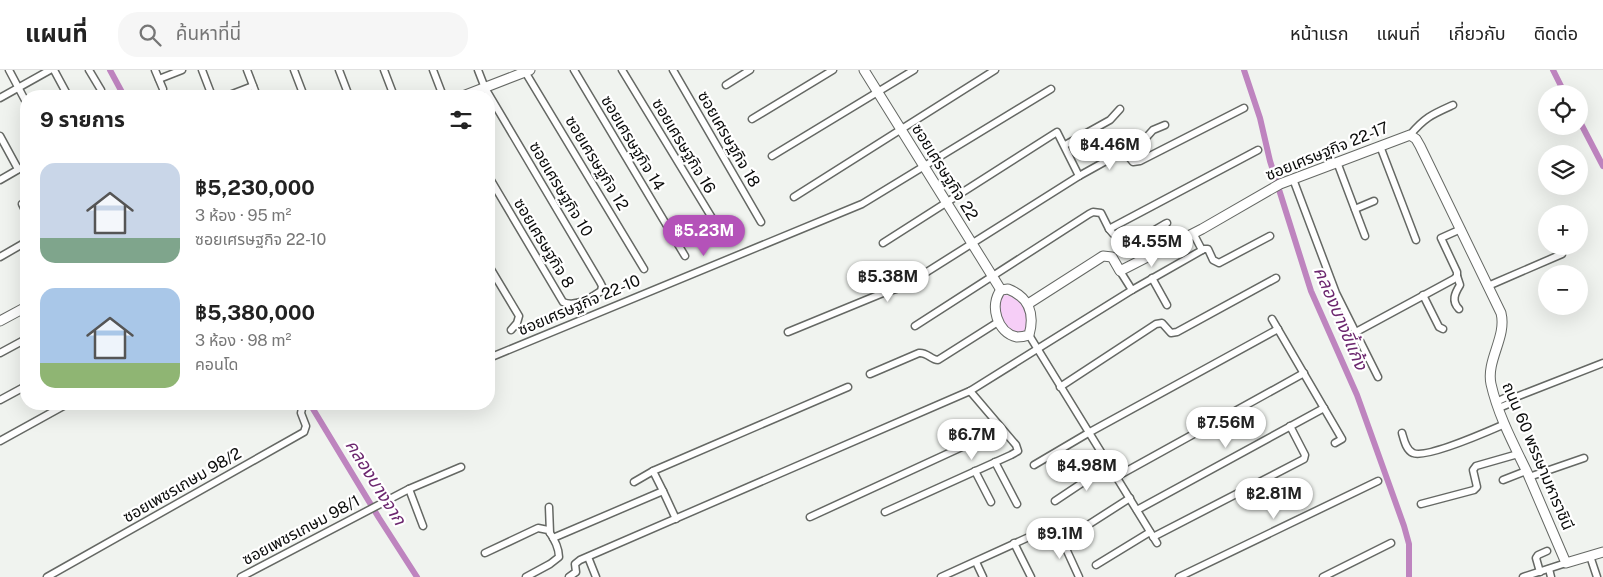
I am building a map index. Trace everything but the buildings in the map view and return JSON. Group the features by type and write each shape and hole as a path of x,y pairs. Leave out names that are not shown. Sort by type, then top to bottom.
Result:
{"street":[{"path":"9,70 20,91"},
{"path":"0,98 52,70 64,90"},
{"path":"89,70 101,90"},
{"path":"155,70 163,89"},
{"path":"159,79 182,70"},
{"path":"202,70 210,90"},
{"path":"247,70 255,90"},
{"path":"294,70 302,90"},
{"path":"339,70 347,90"},
{"path":"384,70 392,90"},
{"path":"433,70 441,90"},
{"path":"478,70 485,88"},
{"name":"ซอยเศรษฐกิจ 14","path":"574,70 685,256"},
{"name":"ซอยเศรษฐกิจ 16","path":"622,70 723,236"},
{"name":"ซอยเศรษฐกิจ 18","path":"673,70 762,222"},
{"path":"726,86 742,72 750,70"},
{"path":"752,119 833,70"},
{"name":"ซอยเศรษฐกิจ 22","path":"864,70 1000,290"},
{"path":"772,156 914,70"},
{"path":"794,197 995,70"},
{"path":"480,90 526,71"},
{"name":"ซอยเศรษฐกิจ 12","path":"526,71 644,269"},
{"path":"243,90 253,86"},
{"name":"ซอยเศรษฐกิจ 22-10","path":"495,356 862,204 1051,89"},
{"name":"ซอยเศรษฐกิจ 10","path":"495,105 602,286 601,291 586,299"},
{"path":"1410,135 1426,118 1453,105"},
{"path":"1124,152 1133,162 1140,161 1244,108"},
{"path":"1065,145 1110,120 1120,109"},
{"path":"788,332 902,287 1079,176 1144,140 1154,130 1165,125"},
{"path":"883,243 1057,132 1079,176"},
{"name":"ซอยเศรษฐกิจ 22-17","path":"1120,271 1280,184 1410,135"},
{"name":"ถนน 60 พรรษามหาราชินี","path":"1410,135 1416,139 1420,146 1502,317 1502,327 1490,376 1497,405 1566,563"},
{"path":"0,136 18,169 0,180"},
{"path":"1380,146 1416,240"},
{"path":"1109,229 1258,150"},
{"path":"1337,162 1365,236"},
{"path":"1293,179 1336,293 1378,377"},
{"name":"ซอยเศรษฐกิจ 8","path":"495,188 564,302 570,304 586,299"},
{"path":"1355,209 1374,201"},
{"path":"915,326 1093,212 1101,213 1109,229 1117,239 1126,242 1134,240 1167,223"},
{"path":"1459,309 1454,301 1460,285 1441,238 1461,230"},
{"path":"1192,233 1202,250"},
{"path":"569,577 576,572 575,563 970,390 1132,290 1202,250 1208,249 1213,260 1219,263 1270,236"},
{"path":"0,256 20,245"},
{"path":"1488,286 1560,255"},
{"path":"1028,304 1103,256 1112,257 1132,290"},
{"path":"495,276 519,316 517,323 511,330"},
{"path":"1356,332 1457,276"},
{"path":"1152,278 1167,305"},
{"path":"1060,387 1156,324 1162,323 1171,333 1177,332 1276,278"},
{"path":"1029,335 1017,337 998,322 995,303 1000,290 1008,289 1013,291 1028,304 1032,316 1029,335 1157,543"},
{"path":"1423,295 1439,327 1443,329"},
{"path":"0,321 20,310"},
{"path":"1272,319 1342,439 1335,443"},
{"path":"870,374 919,353 925,353 938,360 998,322"},
{"path":"1034,464 1278,330"},
{"path":"0,353 20,342"},
{"path":"1497,405 1513,402 1516,397 1603,363"},
{"path":"1116,477 1304,373"},
{"path":"634,482 653,471 848,387"},
{"path":"0,400 20,389"},
{"path":"885,512 1016,453 1018,450 1016,445 970,390"},
{"path":"1137,510 1324,408"},
{"path":"0,441 56,410"},
{"name":"ซอยเพชรเกษม 98/2","path":"47,577 304,432 306,426 302,410"},
{"path":"1402,433 1410,452 1419,454 1434,451 1505,424"},
{"path":"1096,565 1151,534 1304,459 1305,455 1290,426"},
{"path":"810,517 1001,429"},
{"path":"1420,504 1474,490 1477,487 1473,470 1476,466 1518,454"},
{"path":"1503,480 1584,458"},
{"path":"996,462 1017,504"},
{"path":"1055,501 1108,465"},
{"name":"ซอยเพชรเกษม 98/1","path":"241,577 409,489 461,466"},
{"path":"653,471 676,519"},
{"path":"975,471 991,502"},
{"path":"1178,577 1378,481"},
{"path":"409,489 423,526"},
{"path":"551,535 663,491"},
{"path":"1077,532 1130,498"},
{"path":"526,577 550,564 559,553 551,535 549,508"},
{"path":"485,553 538,528 545,529 551,535"},
{"path":"941,577 1048,528 1057,529 1079,577"},
{"path":"1014,543 1030,577"},
{"path":"1323,577 1391,543"},
{"path":"1540,572 1536,558 1538,555 1547,552"},
{"path":"1523,577 1603,552"},
{"path":"1590,556 1597,577"},
{"path":"588,557 596,577"},
{"path":"976,562 983,577"},
{"path":"1549,569 1551,577"}],"shaded area":[{"path":"1001,294 1015,298 1024,307 1028,318 1026,333 1010,330 1005,326 999,309"}],"waterway":[{"name":"คลองบางจาก","path":"110,70 121,90"},
{"name":"คลองบางขี้แก้ง","path":"1244,70 1260,118 1270,161 1311,291 1357,395 1404,526 1409,544 1409,577"},
{"path":"1553,70 1560,85"},
{"path":"1587,135 1603,166"},
{"name":"คลองบางจาก","path":"314,410 417,577"}]}
